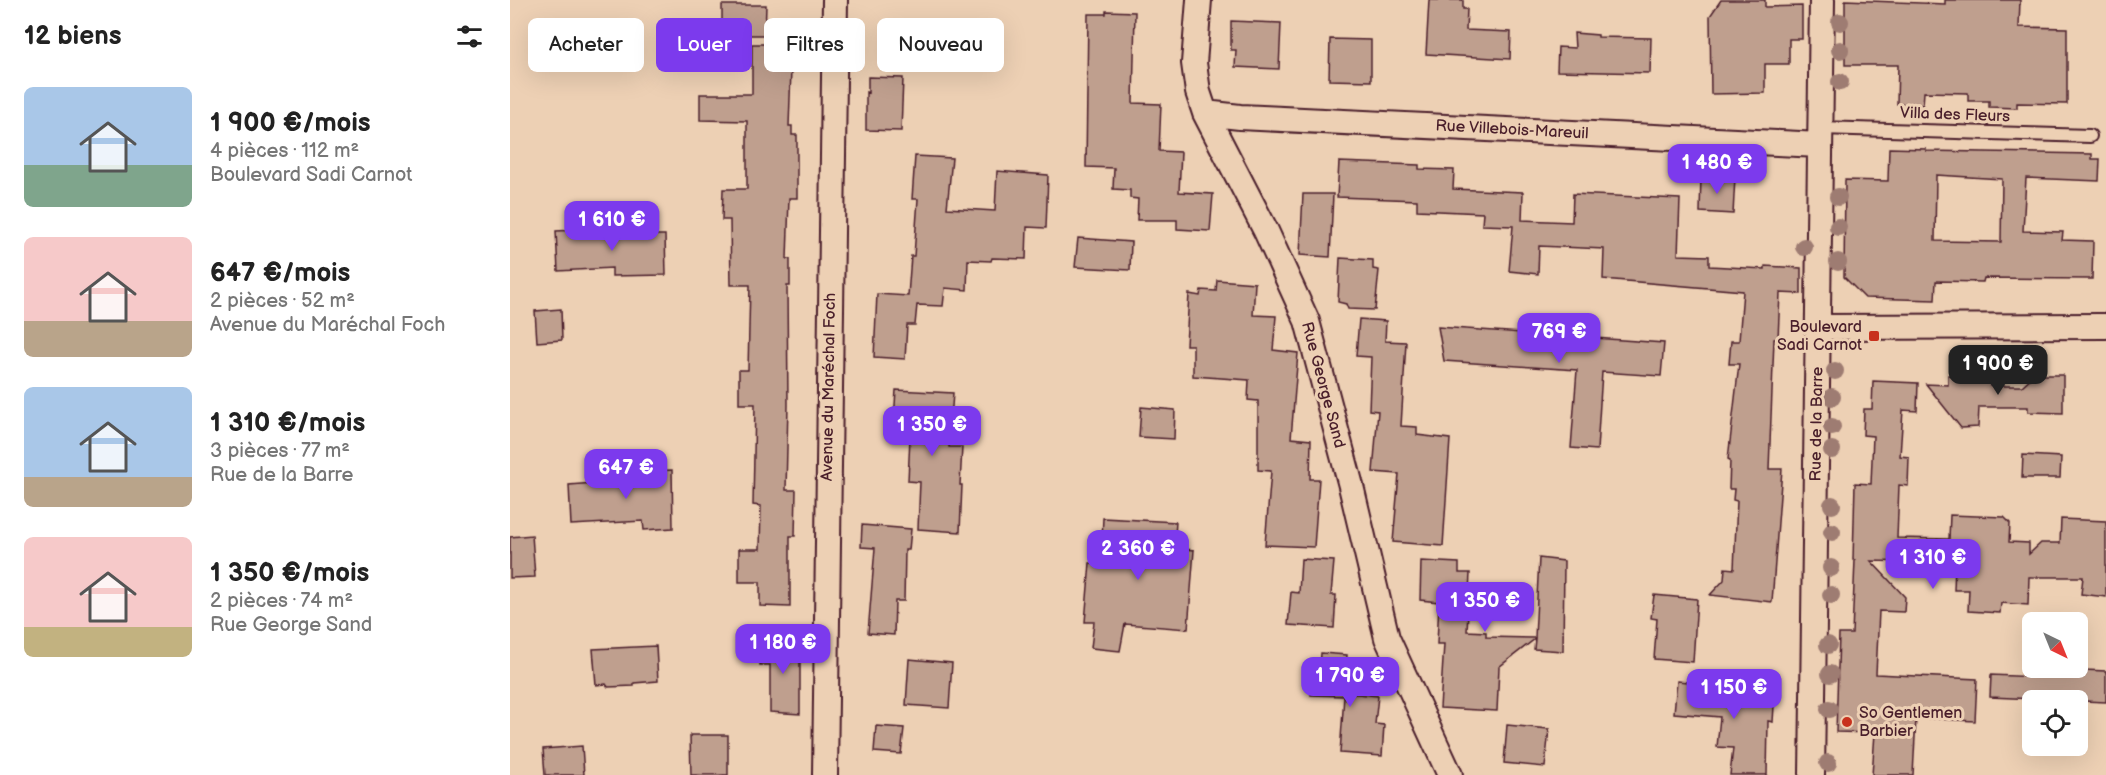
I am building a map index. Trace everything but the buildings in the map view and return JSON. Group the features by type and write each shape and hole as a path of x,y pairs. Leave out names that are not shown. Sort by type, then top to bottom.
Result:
{"street":[{"name":"Avenue du Maréchal Foch","path":"825,775 835,0"},
{"name":"Rue George Sand","path":"1199,0 1194,63 1198,92 1205,113 1266,231 1307,321 1351,486 1387,638 1450,775"},
{"name":"Rue de la Barre","path":"1812,775 1822,0"},
{"name":"Rue Villebois-Mareuil","path":"1205,113 1240,117 1820,137"},
{"path":"1818,327 2106,326"}],"lane":[{"name":"Villa des Fleurs","path":"1820,137 2090,136"}],"place":[{"name":"Boulevard Sadi Carnot","path":"1874,336"},
{"name":"So Gentlemen Barbier","path":"1847,722"}]}
